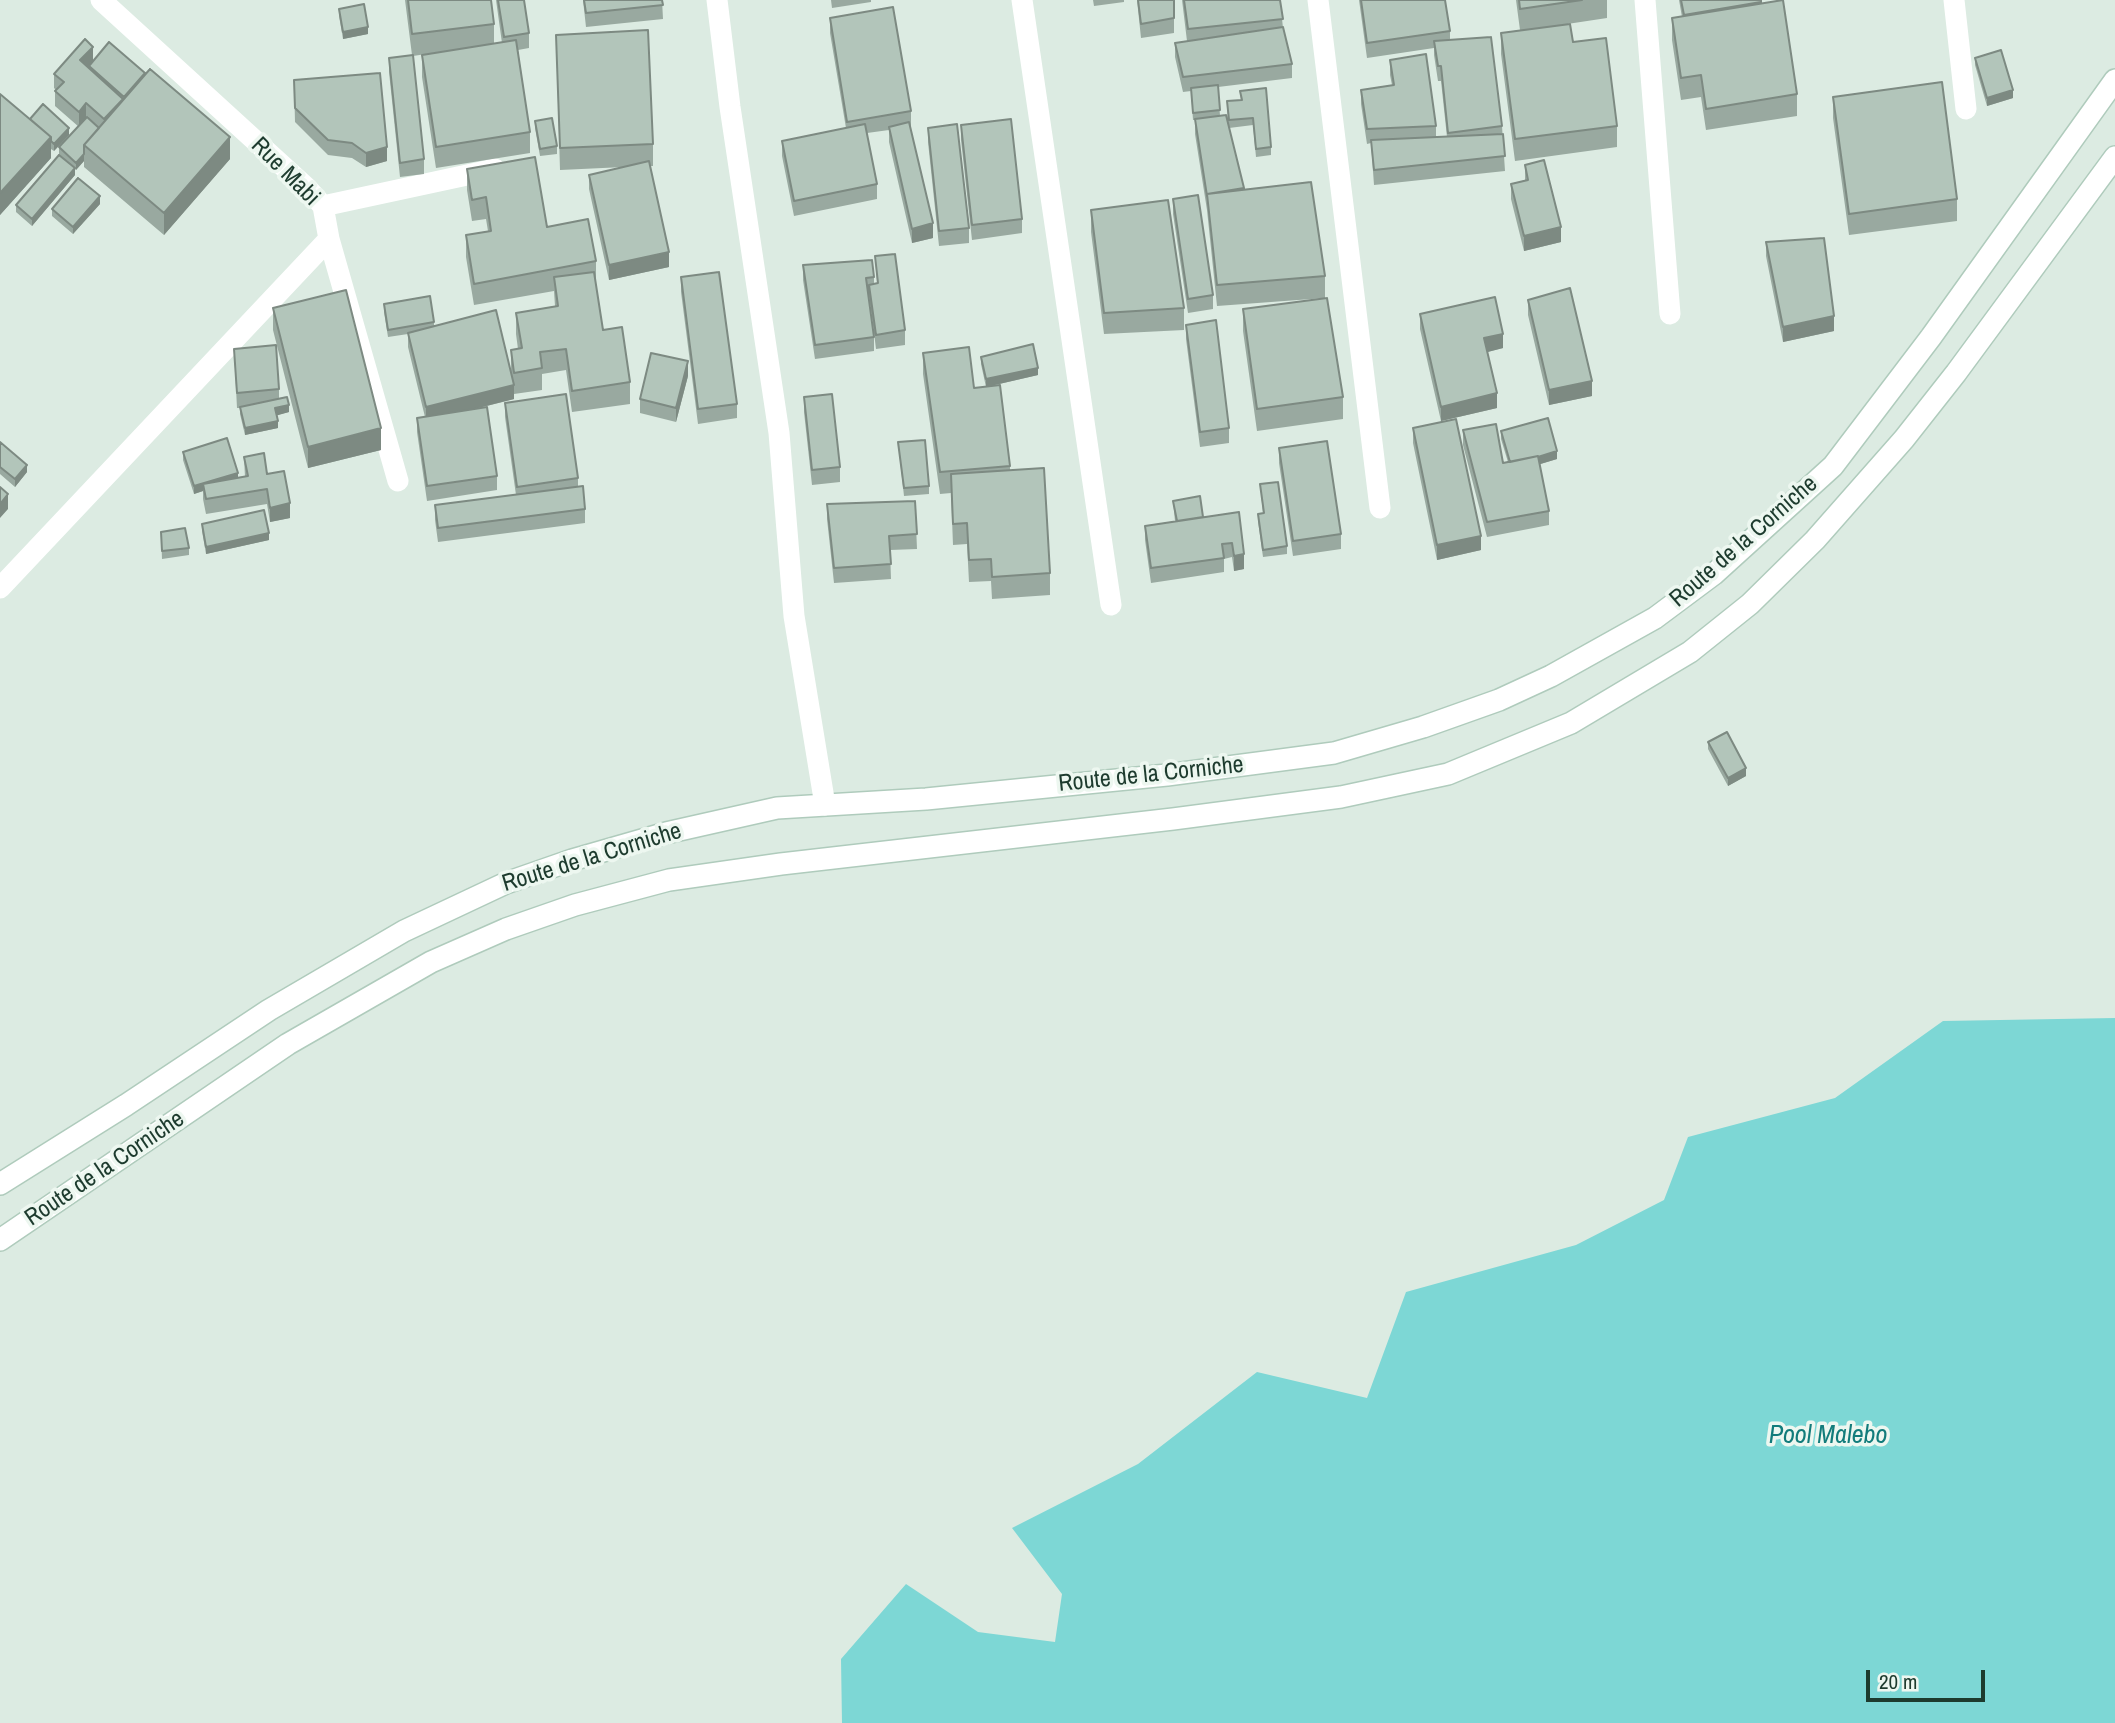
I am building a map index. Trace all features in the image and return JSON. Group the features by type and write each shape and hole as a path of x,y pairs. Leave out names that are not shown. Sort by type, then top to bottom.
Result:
{"main road":[{"name":"Rue Mabi","path":"102,0 307,188 323,206 329,239 398,481"},
{"path":"717,0 730,107 779,433 794,616 825,805"},
{"path":"1022,0 1111,605"},
{"path":"1318,0 1380,508"},
{"path":"1644,0 1670,314"},
{"path":"1954,0 1966,109"},
{"name":"Route de la Corniche","path":"0,1184 270,1010 404,931 506,883 572,860 666,833 777,808 926,799 1167,775 1334,753 1423,727 1499,700 1574,663 1655,618 1714,574 1833,466 1931,337 2115,80"},
{"name":"Route de la Corniche","path":"0,1240 288,1044 431,962 506,929 575,905 669,880 768,866 1341,797 1448,774 1571,723 1690,652 1749,604 1815,541 1905,439 2115,156"},
{"path":"323,206 519,164"},
{"path":"0,588 329,239"}],"water":[{"name":"Pool Malebo","path":"2115,1018 2115,1723 842,1723 841,1659 906,1584 978,1632 1055,1642 1062,1594 1012,1528 1138,1464 1257,1372 1367,1398 1406,1292 1576,1245 1664,1200 1688,1137 1835,1098 1943,1021"}],"building":[{"path":"408,0 491,0 494,24 412,34"},
{"path":"498,0 524,0 529,33 504,37"},
{"path":"584,0 662,0 663,5 586,13"},
{"path":"1138,0 1174,0 1174,18 1141,24"},
{"path":"1184,0 1280,0 1283,19 1188,29"},
{"path":"1361,0 1445,0 1450,31 1367,43"},
{"path":"1519,0 1582,0 1520,9"},
{"path":"1681,0 1761,0 1761,2 1684,15"},
{"path":"1783,0 1797,94 1706,109 1701,75 1681,78 1672,18"},
{"path":"364,4 368,27 343,32 339,9"},
{"path":"893,7 911,111 847,122 830,18"},
{"path":"1570,24 1573,42 1606,38 1617,126 1515,139 1501,33"},
{"path":"1283,27 1292,64 1183,77 1175,43"},
{"path":"648,30 653,144 560,148 556,35"},
{"path":"1491,37 1502,126 1448,133 1441,66 1438,66 1434,41"},
{"path":"85,39 93,47 80,60 123,99 104,119 86,103 79,112 55,91 64,82 54,74"},
{"path":"516,40 530,132 436,147 422,55"},
{"path":"109,42 145,73 124,97 89,66"},
{"path":"2001,50 2013,90 1987,98 1975,58"},
{"path":"1426,54 1436,126 1367,129 1361,90 1394,85 1390,60"},
{"path":"413,55 424,159 400,163 389,58"},
{"path":"150,69 230,137 164,213 84,145"},
{"path":"380,73 387,147 366,153 352,143 328,140 295,108 294,80"},
{"path":"1942,82 1957,199 1849,214 1833,97"},
{"path":"1218,85 1220,110 1193,113 1191,88"},
{"path":"1266,88 1271,147 1256,149 1253,118 1229,120 1227,101 1242,100 1240,91"},
{"path":"0,94 51,137 0,193"},
{"path":"43,104 69,128 54,144 51,137 30,119"},
{"path":"1226,115 1244,188 1207,196 1195,119"},
{"path":"87,117 99,128 84,145 84,154 76,163 59,147"},
{"path":"552,118 557,146 540,149 535,121"},
{"path":"1011,119 1022,219 972,225 961,125"},
{"path":"909,122 933,223 912,229 889,127"},
{"path":"865,124 877,184 794,201 782,141"},
{"path":"957,124 969,228 939,231 928,128"},
{"path":"1503,134 1505,156 1374,170 1371,140"},
{"path":"59,155 75,168 32,219 16,205"},
{"path":"535,157 547,227 588,219 596,261 474,284 466,235 491,231 486,197 472,200 467,169"},
{"path":"1544,160 1561,227 1524,236 1511,184 1528,180 1525,165"},
{"path":"649,161 669,252 609,265 589,175"},
{"path":"78,178 100,196 73,227 52,209"},
{"path":"1311,182 1325,276 1217,285 1207,194"},
{"path":"1198,195 1213,295 1188,299 1173,199"},
{"path":"1168,200 1184,308 1104,313 1091,210"},
{"path":"1824,238 1834,316 1783,327 1766,242"},
{"path":"895,254 905,330 876,335 869,285 878,283 875,256"},
{"path":"872,260 874,277 866,278 874,337 815,345 803,265"},
{"path":"594,272 603,330 622,327 630,382 572,391 566,349 540,352 542,368 514,373 511,350 522,348 516,313 558,306 554,277"},
{"path":"719,272 737,404 698,409 681,277"},
{"path":"1570,288 1592,381 1549,390 1528,300"},
{"path":"346,290 381,428 308,447 273,308"},
{"path":"430,296 434,322 388,330 384,304"},
{"path":"1495,297 1503,334 1484,338 1497,393 1441,407 1420,314"},
{"path":"1327,298 1343,397 1257,409 1243,309"},
{"path":"496,310 514,385 426,407 408,333"},
{"path":"1216,320 1229,428 1200,432 1186,325"},
{"path":"1033,344 1038,368 986,379 981,357"},
{"path":"276,345 279,389 237,393 234,349"},
{"path":"969,347 974,388 1000,385 1010,466 940,472 923,353"},
{"path":"651,353 688,361 676,408 640,399"},
{"path":"566,394 578,478 517,487 505,403"},
{"path":"832,394 840,467 812,470 804,397"},
{"path":"287,397 289,405 275,408 278,421 245,428 240,407"},
{"path":"487,407 497,476 427,486 417,418"},
{"path":"1548,418 1557,451 1510,462 1501,431"},
{"path":"1456,419 1481,536 1437,545 1413,428"},
{"path":"1496,424 1503,463 1538,456 1549,511 1487,522 1463,430"},
{"path":"227,438 238,473 194,486 183,452"},
{"path":"925,440 929,486 904,488 898,442"},
{"path":"1327,441 1341,534 1293,541 1279,448"},
{"path":"0,442 27,465 15,479 0,467"},
{"path":"264,453 267,474 284,471 290,503 270,508 267,489 206,499 203,484 248,476 244,457"},
{"path":"1044,468 1050,573 992,577 991,559 969,560 967,523 953,524 951,474"},
{"path":"1278,482 1287,546 1263,550 1258,514 1264,513 1260,484"},
{"path":"583,486 585,509 438,528 435,505"},
{"path":"0,487 8,494 0,504"},
{"path":"1200,496 1203,517 1177,521 1173,501"},
{"path":"915,501 917,534 889,536 891,564 834,568 827,504"},
{"path":"264,510 269,533 206,547 202,524"},
{"path":"1239,512 1244,554 1234,556 1232,543 1222,544 1224,558 1151,568 1145,526"},
{"path":"185,528 189,548 162,551 161,532"},
{"path":"1727,732 1746,768 1728,778 1708,742"}]}
